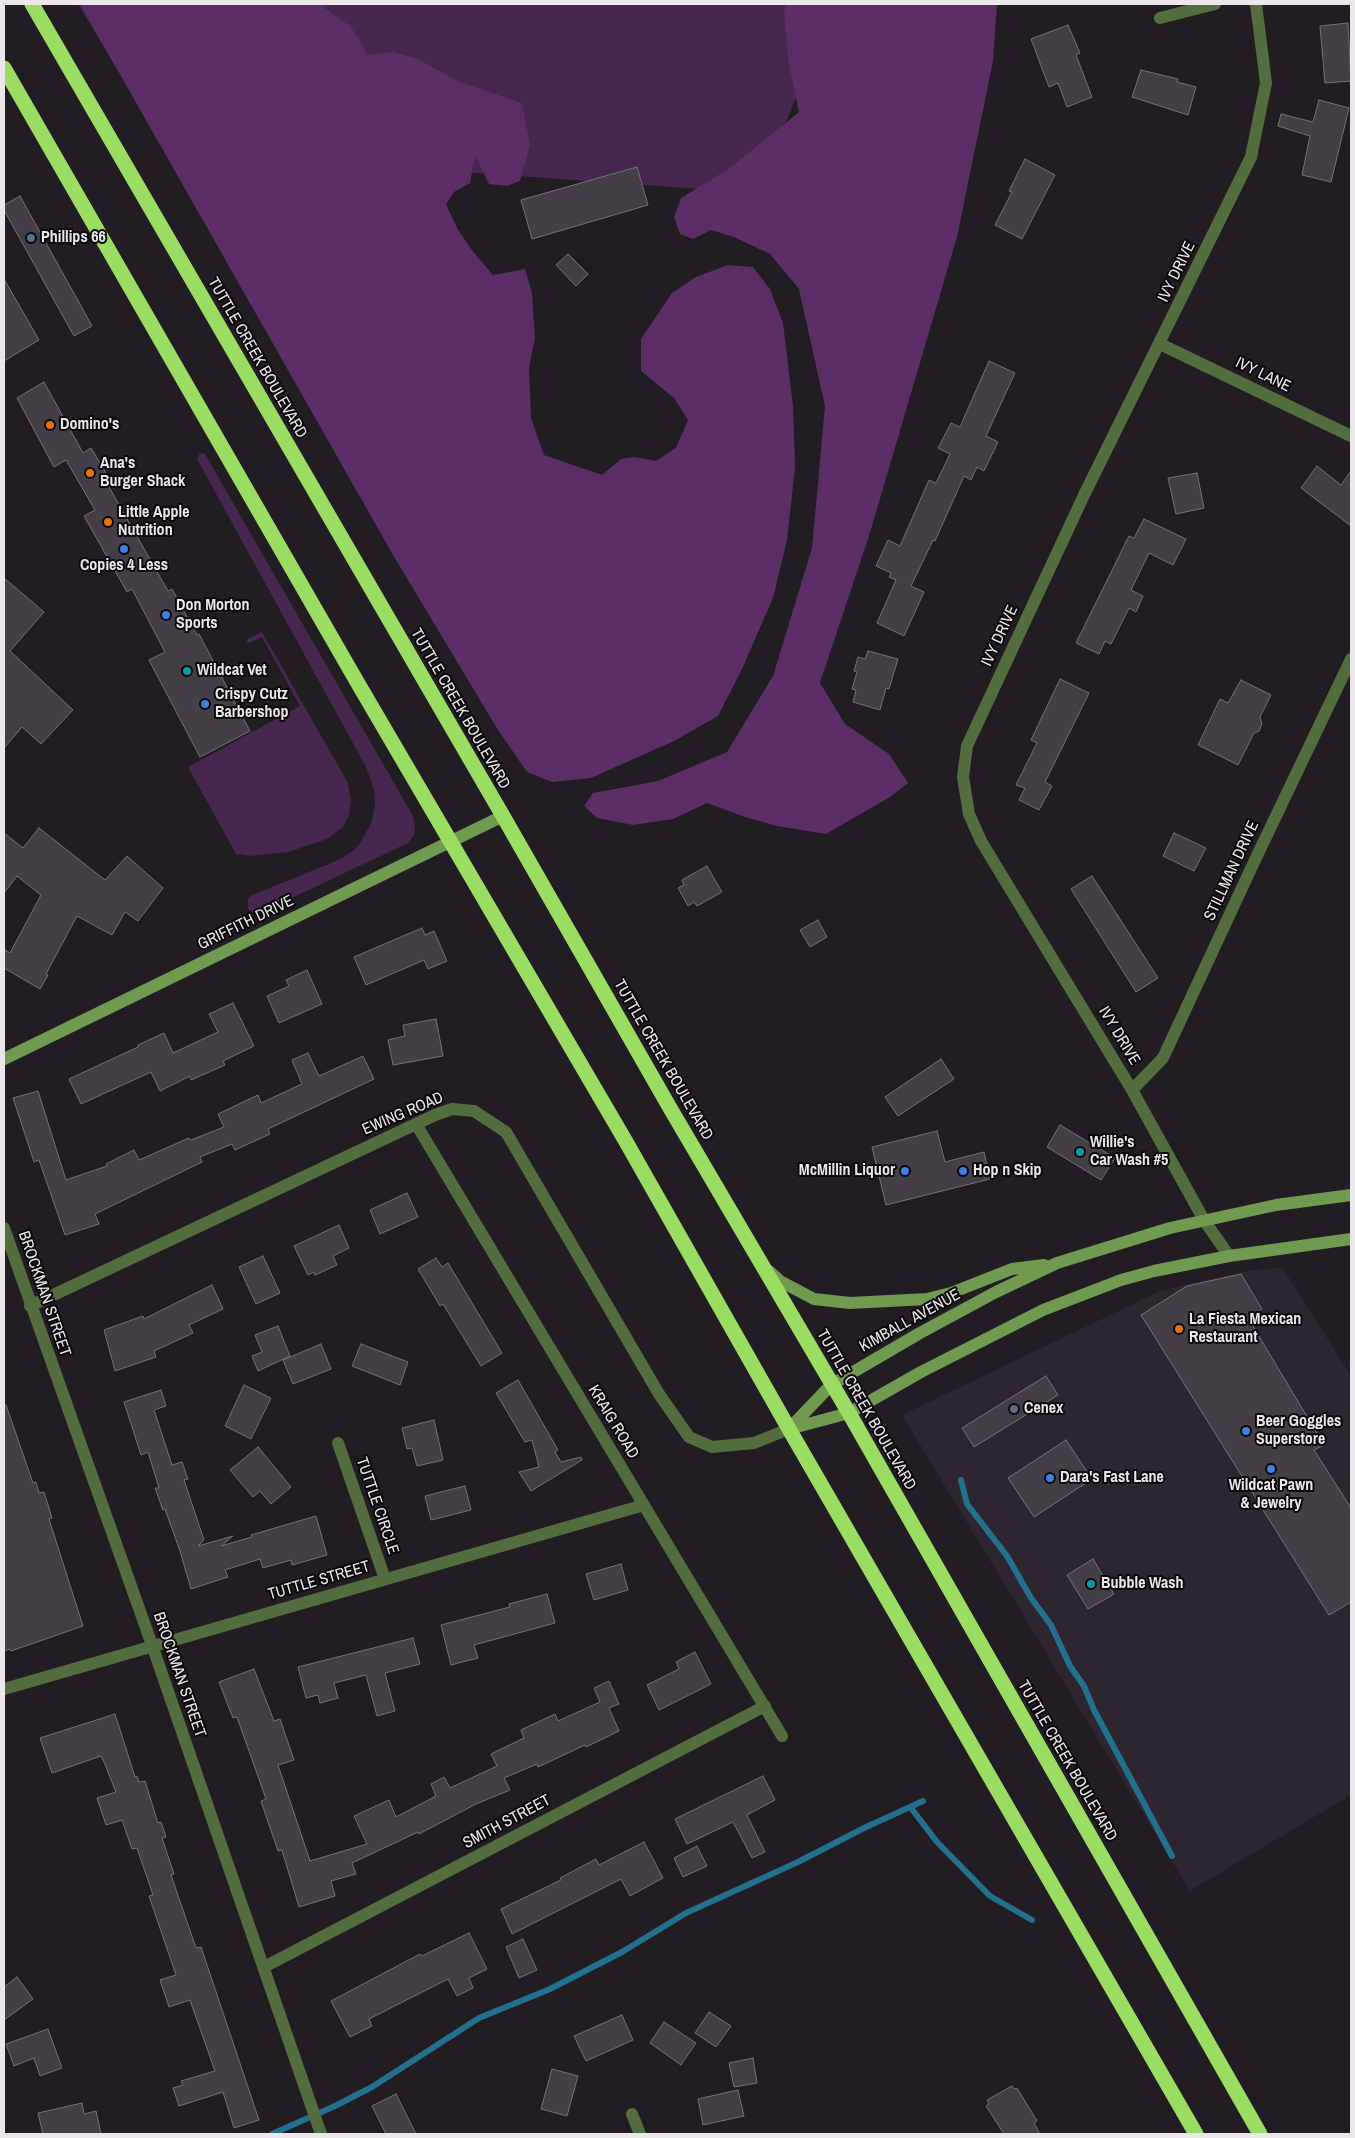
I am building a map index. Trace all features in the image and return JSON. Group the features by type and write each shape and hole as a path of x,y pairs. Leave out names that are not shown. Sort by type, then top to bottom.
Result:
{"highway":[{"name":"TUTTLE CREEK BOULEVARD","path":"32,4 831,1385 849,1413 1260,2134"},
{"path":"4,68 625,1140 1196,2134"}],"main road":[{"name":"GRIFFITH DRIVE","path":"4,1059 503,816"},
{"name":"KIMBALL AVENUE","path":"789,1428 831,1385 928,1328 996,1292 1057,1263 1162,1230 1204,1220 1276,1205 1351,1195"},
{"path":"789,1428 849,1413 921,1372 1043,1310 1122,1280 1154,1271 1229,1256 1351,1238"},
{"path":"761,1263 780,1281 814,1299 850,1303 927,1299 950,1293 1012,1269 1057,1263"}],"street":[{"path":"1160,18 1215,4"},
{"name":"IVY DRIVE","path":"1229,1256 1204,1220 1132,1090 981,841 969,814 963,777 967,746 1085,493 1251,157 1266,83 1256,4"},
{"name":"IVY LANE","path":"1160,344 1351,436"},
{"name":"STILLMAN DRIVE","path":"1132,1090 1163,1058 1351,659"},
{"name":"EWING ROAD","path":"30,1306 416,1124 452,1109 474,1111 506,1132 659,1394 689,1437 712,1447 737,1445 754,1443 789,1428"},
{"name":"KRAIG ROAD","path":"416,1124 782,1736"},
{"name":"BROCKMAN STREET","path":"4,1228 30,1306 152,1645 321,2134"},
{"name":"TUTTLE CIRCLE","path":"338,1443 385,1579"},
{"name":"TUTTLE STREET","path":"4,1689 644,1505"},
{"name":"SMITH STREET","path":"264,1967 765,1706"},
{"path":"632,2114 640,2134"}],"shaded area":[{"path":"78,4 834,4 757,193 166,151"},
{"path":"80,4 323,4 326,9 350,26 362,43 367,55 394,52 420,60 457,81 522,103 530,145 520,181 507,186 489,184 475,155 470,183 454,192 446,204 457,228 471,249 493,275 525,269 532,293 535,338 529,368 531,418 544,455 602,475 621,459 634,457 656,461 676,448 688,420 674,398 641,371 641,339 672,293 696,277 728,265 753,267 770,289 783,323 793,406 795,467 787,540 773,598 742,669 718,716 674,741 591,778 552,782 527,772 498,730 393,555"},
{"path":"786,4 997,4 993,61 957,237 869,536 820,683 845,724 889,754 908,783 890,797 826,834 777,826 707,803 673,819 633,825 597,818 584,806 593,793 658,781 727,752 773,676 812,548 825,406 799,289 770,254 734,237 711,230 693,239 680,234 674,217 681,198 730,168 799,112 788,59 784,9"},
{"path":"200,453 205,454 413,816 415,827 414,835 408,843 258,914 248,909 248,898 252,895 341,859 354,850 361,842 372,821 375,804 374,790 366,767 197,459"},
{"path":"262,632 348,783 351,800 349,815 343,827 327,839 288,852 250,856 236,854 188,767 300,706 262,637 249,643 247,642 247,639"},
{"path":"1283,1268 1351,1376 1351,1795 1190,1891 902,1415 1162,1290 1252,1270"}],"building":[{"path":"1348,23 1351,81 1325,83 1320,26"},
{"path":"1068,25 1080,53 1076,55 1092,97 1067,107 1058,83 1049,87 1031,39"},
{"path":"1141,70 1178,79 1177,82 1196,87 1188,115 1132,97"},
{"path":"1319,100 1349,108 1331,182 1302,175 1310,136 1278,126 1281,114 1313,122"},
{"path":"1025,159 1055,175 1022,239 995,225 1012,192 1009,191"},
{"path":"637,167 648,205 532,239 521,200"},
{"path":"20,196 92,326 74,336 4,210 4,205"},
{"path":"568,254 588,274 576,286 556,265"},
{"path":"4,279 39,340 4,361"},
{"path":"989,361 1015,373 986,436 998,442 984,471 977,467 971,480 964,476 935,541 933,540 911,586 924,592 904,636 877,623 896,580 889,577 891,573 876,566 888,540 900,546 929,480 936,483 950,454 938,448 951,423 960,427"},
{"path":"44,382 83,453 91,448 113,485 109,487 168,591 172,589 197,635 199,634 250,731 200,757 149,660 165,652 132,589 127,592 84,516 95,510 66,460 54,467 17,398"},
{"path":"1317,466 1341,485 1351,471 1351,526 1301,488"},
{"path":"1197,473 1204,508 1176,514 1168,478"},
{"path":"1144,519 1186,539 1173,565 1149,553 1131,590 1143,596 1136,612 1129,608 1111,644 1105,641 1099,654 1076,643 1129,536 1134,538"},
{"path":"4,578 44,612 10,651 73,710 41,744 22,727 4,748"},
{"path":"868,651 898,659 889,689 886,688 880,710 853,702 856,690 852,689 857,672 854,671 858,657 865,659"},
{"path":"1060,679 1089,693 1045,782 1052,786 1039,810 1019,800 1025,788 1016,785 1037,743 1031,740"},
{"path":"1241,680 1271,695 1260,717 1262,724 1259,731 1254,733 1238,765 1198,745 1220,699 1228,703"},
{"path":"39,828 105,880 127,856 163,888 138,921 125,912 112,935 77,916 40,989 4,968 4,949 10,953 41,895 17,876 4,893 4,833 23,848"},
{"path":"1174,833 1206,848 1194,871 1163,856"},
{"path":"707,866 722,892 697,906 694,902 688,906 678,888 684,885 682,880"},
{"path":"1092,876 1158,978 1136,992 1071,889"},
{"path":"818,920 827,937 810,947 800,930"},
{"path":"422,928 425,935 434,931 447,961 428,969 424,960 366,985 354,957"},
{"path":"307,970 322,1004 279,1023 267,996 289,986 286,980"},
{"path":"233,1003 254,1046 223,1061 225,1065 191,1080 190,1076 160,1091 151,1072 81,1104 69,1079 164,1033 173,1053 218,1032 209,1014"},
{"path":"436,1019 443,1056 393,1065 388,1040 405,1036 403,1025"},
{"path":"308,1053 319,1076 363,1056 374,1079 268,1129 270,1134 235,1150 232,1144 200,1157 202,1162 95,1214 99,1224 65,1235 39,1160 34,1162 13,1098 38,1091 66,1180 107,1166 106,1164 134,1150 139,1160 189,1138 191,1140 224,1127 218,1114 258,1095 261,1103 302,1084 292,1060"},
{"path":"941,1059 954,1079 898,1116 885,1097"},
{"name":"Willie's Car Wash #5","path":"1060,1125 1115,1158 1101,1180 1047,1147"},
{"path":"937,1131 945,1162 984,1152 990,1179 886,1205 872,1147"},
{"path":"407,1193 418,1217 380,1234 370,1210"},
{"path":"339,1225 349,1248 333,1256 337,1265 315,1275 314,1272 308,1275 294,1246"},
{"path":"263,1256 280,1293 256,1304 239,1267"},
{"path":"436,1258 442,1267 448,1263 502,1353 481,1366 443,1304 440,1306 418,1269"},
{"path":"1241,1274 1262,1309 1248,1318 1324,1445 1314,1450 1351,1508 1351,1602 1329,1615 1141,1315 1187,1286"},
{"path":"212,1285 223,1309 189,1325 193,1333 154,1351 156,1357 115,1371 104,1330 143,1316 144,1319"},
{"path":"278,1326 290,1356 258,1371 252,1356 262,1352 255,1335"},
{"path":"321,1344 331,1369 293,1384 283,1360"},
{"path":"361,1344 408,1362 400,1385 352,1366"},
{"name":"Cenex","path":"1046,1376 1058,1395 974,1447 962,1428"},
{"path":"518,1380 558,1450 555,1452 561,1462 581,1457 582,1460 531,1491 519,1472 539,1467 532,1440 525,1442 496,1393"},
{"path":"244,1385 271,1398 251,1439 225,1426"},
{"path":"161,1390 166,1406 154,1410 172,1465 182,1462 188,1479 184,1480 204,1540 198,1546 233,1536 221,1546 316,1516 327,1555 292,1565 291,1560 263,1568 260,1559 225,1570 228,1577 191,1589 180,1551 165,1509 163,1510 155,1488 159,1488 148,1452 141,1455 124,1402"},
{"path":"4,1405 6,1405 33,1483 36,1482 39,1493 44,1492 52,1518 49,1519 83,1626 11,1651 10,1649 4,1651"},
{"path":"434,1420 443,1460 417,1466 412,1448 407,1449 402,1428"},
{"name":"Dara's Fast Lane","path":"1066,1440 1092,1479 1034,1517 1008,1478"},
{"path":"258,1447 291,1487 271,1504 260,1491 253,1497 230,1470"},
{"path":"465,1486 471,1510 431,1520 425,1496"},
{"name":"Bubble Wash","path":"1093,1559 1114,1594 1088,1609 1067,1575"},
{"path":"621,1564 628,1590 594,1600 586,1574"},
{"path":"547,1594 555,1623 474,1645 478,1658 451,1665 441,1625 510,1607 509,1604"},
{"path":"413,1638 420,1664 385,1673 395,1711 377,1716 366,1675 334,1683 338,1698 320,1703 318,1695 306,1698 298,1667"},
{"path":"695,1652 711,1684 659,1710 647,1685 679,1669 676,1662"},
{"path":"254,1669 274,1721 280,1719 294,1760 278,1765 310,1861 367,1844 354,1816 389,1800 396,1817 436,1796 431,1784 444,1777 450,1788 497,1766 491,1754 524,1738 521,1730 555,1714 558,1721 600,1702 594,1688 609,1681 619,1704 609,1708 619,1731 538,1767 537,1764 504,1778 510,1790 476,1804 419,1834 418,1832 352,1863 356,1874 331,1881 335,1896 299,1907 282,1850 278,1851 261,1801 266,1799 237,1717 233,1718 219,1682"},
{"path":"115,1714 135,1777 137,1776 139,1782 145,1781 158,1823 161,1822 166,1837 162,1838 174,1874 171,1875 196,1948 201,1947 259,2120 234,2128 223,2092 179,2106 173,2088 183,2085 181,2081 215,2071 190,2000 169,2007 160,1980 176,1975 149,1896 153,1895 137,1848 132,1849 122,1820 106,1825 97,1798 116,1792 101,1756 52,1773 40,1738"},
{"path":"763,1776 775,1800 747,1815 765,1852 752,1858 733,1822 687,1844 675,1819"},
{"path":"644,1842 663,1878 630,1896 621,1879 512,1934 501,1909 561,1880 560,1878 596,1859 599,1865"},
{"path":"697,1846 707,1866 683,1877 674,1858"},
{"path":"469,1933 487,1969 469,1978 473,1988 457,1996 448,1979 369,2019 372,2026 350,2037 331,2001 420,1954 422,1956"},
{"path":"523,1939 537,1970 519,1978 506,1947"},
{"path":"17,1977 33,1999 4,2020 4,1987"},
{"path":"709,2012 731,2026 716,2047 695,2033"},
{"path":"622,2015 633,2040 586,2061 574,2036"},
{"path":"664,2022 696,2043 681,2065 650,2043"},
{"path":"48,2029 62,2068 40,2076 34,2058 14,2066 6,2044"},
{"path":"753,2058 757,2083 734,2087 729,2063"},
{"path":"552,2069 578,2076 567,2116 541,2109"},
{"path":"1012,2086 1014,2089 1017,2088 1037,2121 1034,2123 1040,2134 1004,2134 986,2106 989,2104 987,2100"},
{"path":"738,2090 744,2116 703,2125 698,2099"},
{"path":"396,2094 416,2134 386,2134 372,2106"},
{"path":"82,2103 84,2114 96,2111 101,2134 43,2134 38,2113"}],"waterway":[{"path":"961,1480 967,1504 1007,1556 1031,1598 1051,1625 1070,1666 1084,1686 1094,1710 1172,1856"},
{"path":"272,2134 372,2087 479,2018 550,1989 622,1952 686,1913 798,1862 864,1828 923,1801"},
{"path":"911,1808 937,1842 990,1896 1032,1920"}],"place":[{"name":"Phillips 66","path":"31,238"},
{"name":"Domino's","path":"50,425"},
{"name":"Ana's Burger Shack","path":"90,473"},
{"name":"Little Apple Nutrition","path":"108,522"},
{"name":"Copies 4 Less","path":"124,549"},
{"name":"Don Morton Sports","path":"166,615"},
{"name":"Wildcat Vet","path":"187,671"},
{"name":"Crispy Cutz Barbershop","path":"205,704"},
{"name":"Willie's Car Wash #5","path":"1080,1152"},
{"name":"McMillin Liquor","path":"905,1171"},
{"name":"Hop n Skip","path":"963,1171"},
{"name":"La Fiesta Mexican Restaurant","path":"1179,1329"},
{"name":"Cenex","path":"1014,1409"},
{"name":"Beer Goggles Superstore","path":"1246,1431"},
{"name":"Wildcat Pawn & Jewelry","path":"1271,1469"},
{"name":"Dara's Fast Lane","path":"1050,1478"},
{"name":"Bubble Wash","path":"1091,1584"}]}
